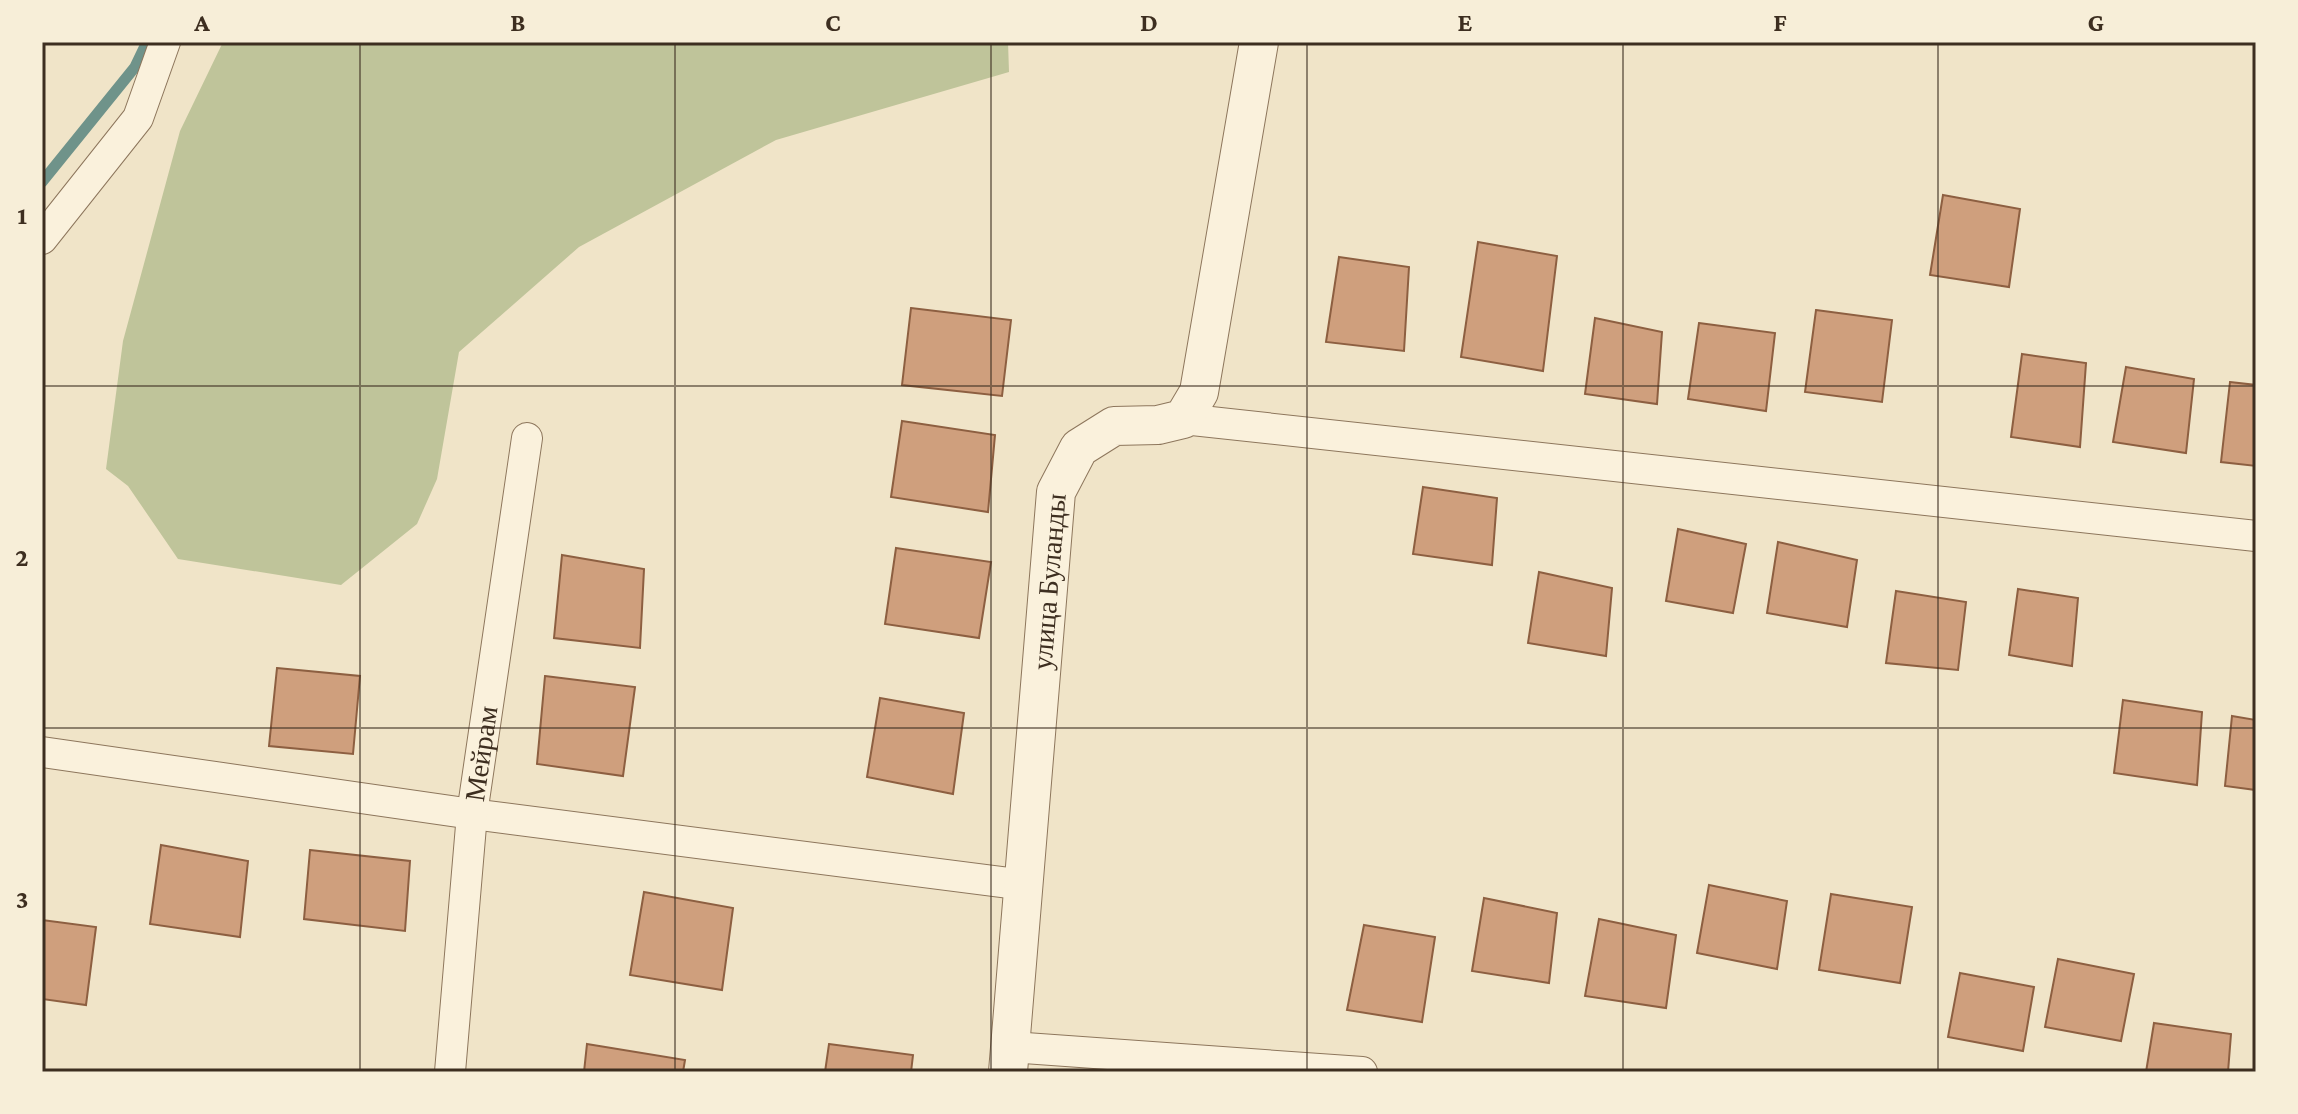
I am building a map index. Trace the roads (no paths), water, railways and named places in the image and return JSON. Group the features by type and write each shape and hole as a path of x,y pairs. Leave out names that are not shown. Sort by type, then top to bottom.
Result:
{"street":[{"path":"42,239 138,118 165,42"},
{"path":"1259,42 1199,392 1183,419 2256,536"},
{"name":"улица Буланды","path":"1010,1060 1056,492 1079,448 1114,426 1158,425 1183,419"},
{"name":"Мейрам","path":"450,1072 472,814 527,438"},
{"path":"42,752 472,814 1024,885"},
{"path":"1010,1060 1362,1072"}],"waterway":[{"path":"42,182 135,67 147,42"}]}
